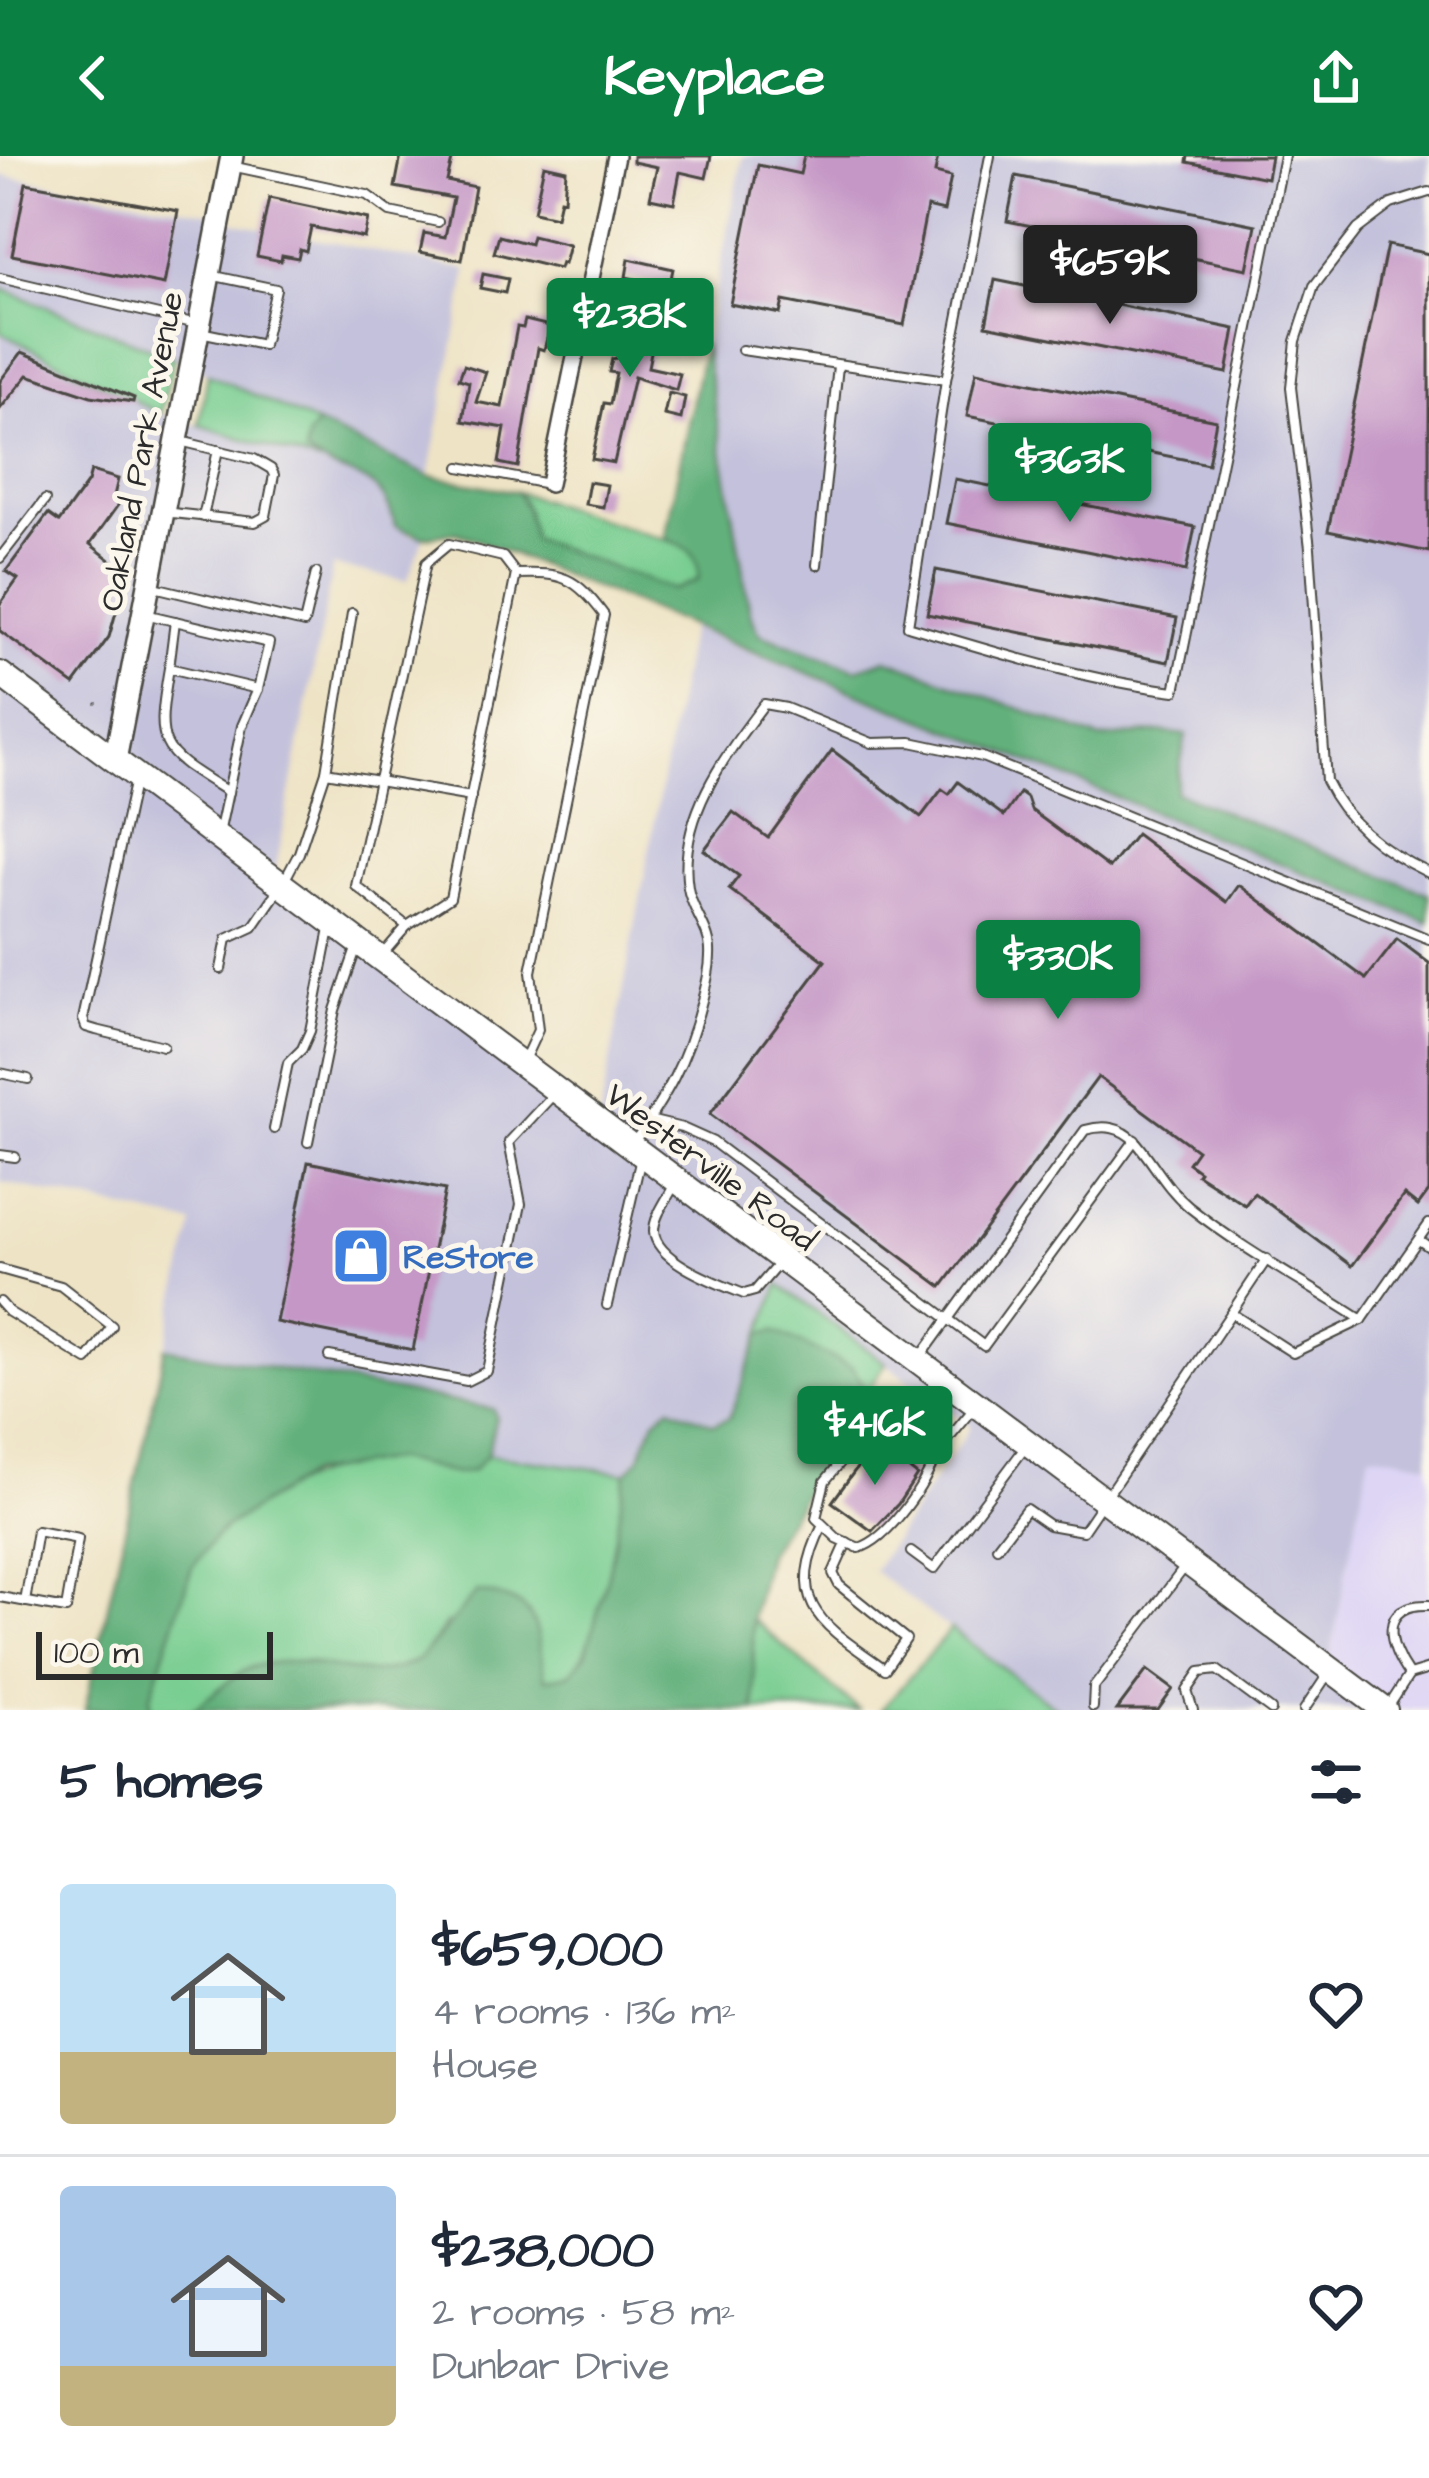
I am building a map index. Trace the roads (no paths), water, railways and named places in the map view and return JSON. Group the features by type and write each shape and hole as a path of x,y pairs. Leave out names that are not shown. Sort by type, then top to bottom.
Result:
{"main road":[{"name":"Oakland Park Avenue","path":"125,768 142,613 231,161"},
{"name":"Westerville Road","path":"0,674 1386,1710"}],"street":[{"path":"549,484 616,156"}],"lane":[{"path":"990,156 946,380 908,626 989,650 1175,691 1284,156"},
{"path":"231,161 367,195 390,212 438,222"},
{"path":"1429,193 1391,204 1358,229 1314,286 1296,341 1291,387 1310,548 1326,781 1360,829 1385,850 1429,873"},
{"path":"0,278 263,345 276,289 208,274"},
{"path":"742,350 946,380"},
{"path":"817,565 838,366"},
{"path":"162,512 256,522 266,516 269,504 272,469 254,459 176,440"},
{"path":"203,517 218,450"},
{"path":"460,467 549,484"},
{"path":"0,557 45,500"},
{"path":"308,1142 334,1010 369,950 407,926 450,898 516,574 503,557 449,544 426,563 356,886 407,926"},
{"path":"516,574 553,572 584,587 604,615 531,972 538,1030 522,1064"},
{"path":"147,585 304,623 316,573"},
{"path":"142,613 269,643 258,689 242,725 218,837"},
{"path":"221,970 227,940 253,928 298,853 326,772 352,613"},
{"path":"175,621 161,717 164,743 186,766 228,792"},
{"path":"169,668 258,689"},
{"path":"608,1305 636,1150 689,1051 708,976 711,945 689,898 684,867 691,826 726,755 764,704 787,708 872,743 911,742 982,757 1429,939"},
{"path":"125,768 82,1019 86,1027 163,1046"},
{"path":"326,772 471,797"},
{"path":"274,1129 289,1063 310,1031 332,922"},
{"path":"0,1073 28,1079"},
{"path":"329,1357 467,1381 487,1370 520,1204 508,1142 558,1091"},
{"path":"649,1120 713,1142 984,1346 1135,1140"},
{"path":"917,1360 1085,1130 1101,1126 1118,1128 1135,1140 1157,1175 1187,1206 1362,1320"},
{"path":"0,1155 15,1157"},
{"path":"677,1180 655,1223 654,1235 658,1247 683,1266 744,1294 754,1291 782,1259"},
{"path":"1232,1312 1293,1353 1362,1320 1429,1224"},
{"path":"1419,1240 1429,1247"},
{"path":"997,1547 1026,1509 1049,1526 1083,1531 1268,1258"},
{"path":"0,1269 61,1286 112,1326 87,1360 0,1302"},
{"path":"936,1454 892,1427 872,1425 826,1481 816,1518 859,1548 875,1543 929,1476 936,1454 976,1405"},
{"path":"911,1552 934,1569 1028,1443"},
{"path":"823,1525 805,1575 819,1621 885,1669 906,1639 838,1585 833,1573 847,1542"},
{"path":"0,1597 25,1602 66,1609 78,1539 37,1531 25,1602"},
{"path":"1093,1707 1094,1688 1188,1563"},
{"path":"1409,1675 1390,1630 1401,1612 1415,1604 1429,1605"},
{"path":"1386,1710 1409,1675 1429,1669"},
{"path":"1192,1710 1186,1690 1200,1672 1217,1670 1271,1710"},
{"path":"1304,1710 1331,1670"}],"place":[{"name":"ReStore","path":"361,1256"}]}
